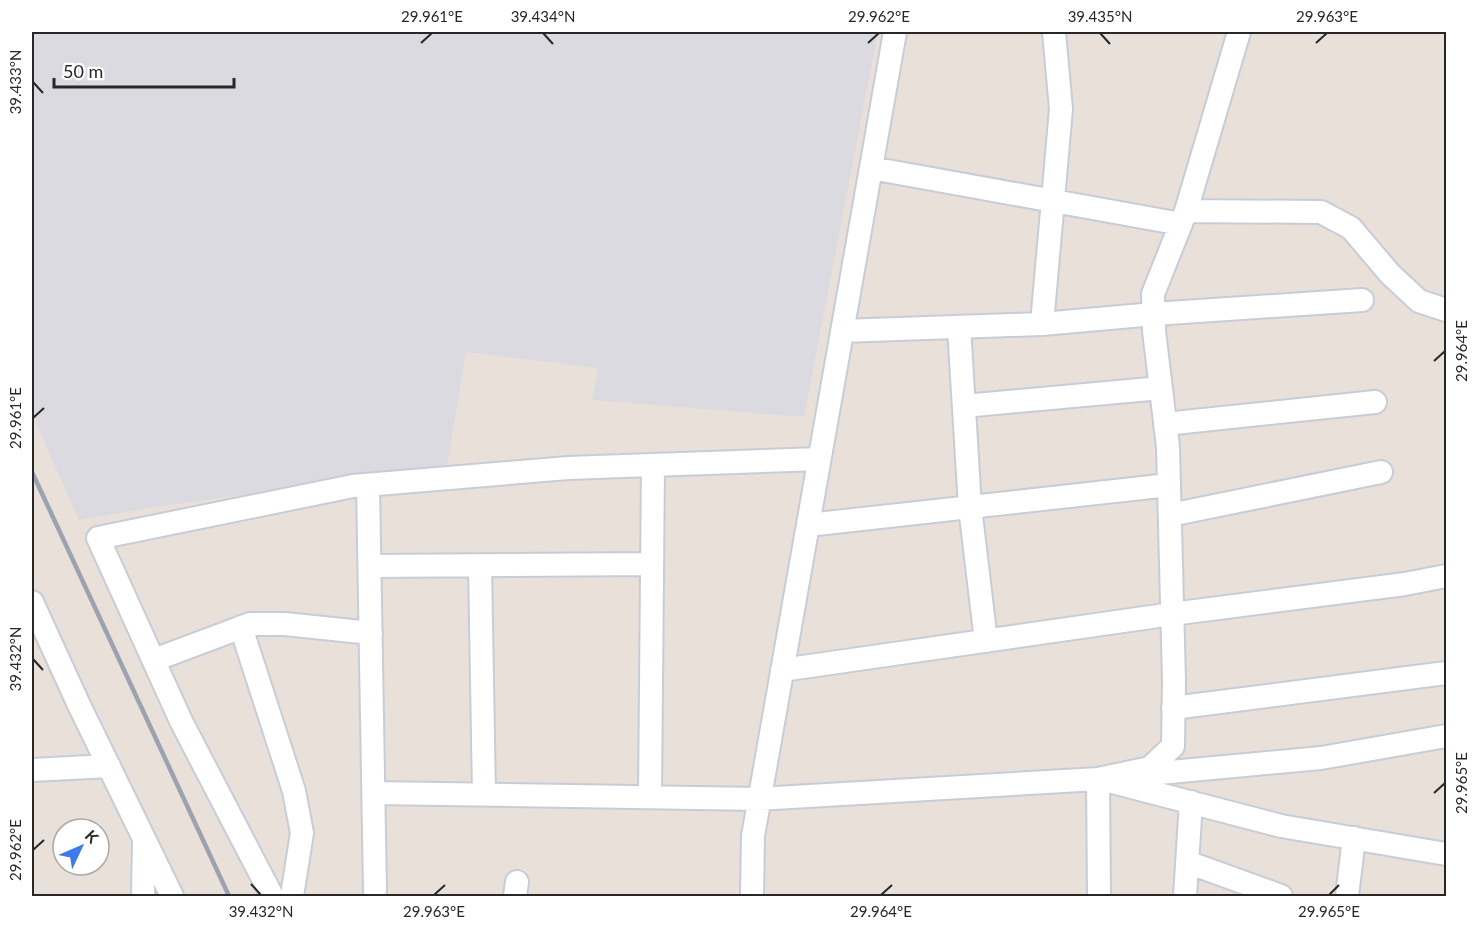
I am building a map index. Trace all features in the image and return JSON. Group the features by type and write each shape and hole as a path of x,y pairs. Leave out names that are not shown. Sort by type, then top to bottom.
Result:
{"street":[{"path":"752,897 753,836 759,799 895,32"},
{"path":"1042,324 1060,109 1054,32"},
{"path":"1098,778 1150,768 1173,746 1169,485 1153,294 1184,218 1239,32"},
{"path":"871,168 1053,200 1184,218 1321,212 1351,228 1390,274 1419,301 1446,310"},
{"path":"842,331 1042,324 1362,300"},
{"path":"959,327 970,507 986,641"},
{"path":"964,406 1161,388"},
{"path":"1165,424 1375,402"},
{"path":"273,897 181,721 98,538 353,486 568,468 819,459"},
{"path":"650,797 653,465"},
{"path":"1170,515 1381,472"},
{"path":"368,485 375,891"},
{"path":"807,525 1169,485"},
{"path":"370,566 652,564"},
{"path":"480,565 484,794"},
{"path":"782,670 1172,614 1405,584 1446,576"},
{"path":"32,602 172,897"},
{"path":"154,660 250,624 285,624 371,633"},
{"path":"241,627 294,791 302,833 292,897"},
{"path":"1173,708 1446,673"},
{"path":"374,793 759,799 1098,778 1321,758 1446,736"},
{"path":"32,770 109,766"},
{"path":"1098,778 1281,826 1446,854"},
{"path":"1098,778 1099,897"},
{"path":"1185,897 1191,802"},
{"path":"143,897 144,838"},
{"path":"1347,897 1354,838"},
{"path":"1187,862 1281,897"}],"shaded area":[{"path":"32,32 878,32 804,417 592,400 598,368 466,352 447,467 155,507 79,520 32,414"}],"railway":[{"path":"32,472 229,896"}]}
